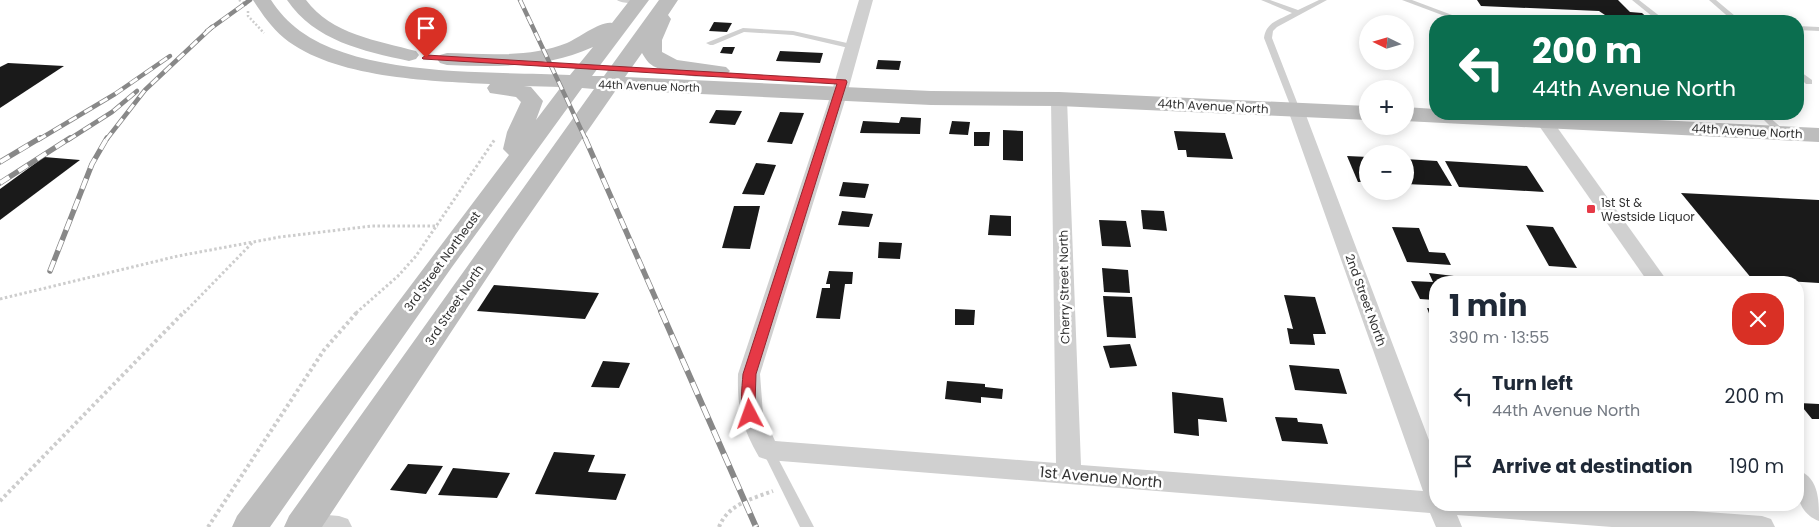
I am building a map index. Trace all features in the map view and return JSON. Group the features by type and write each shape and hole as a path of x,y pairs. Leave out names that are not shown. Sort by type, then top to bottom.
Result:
{"main road":[{"name":"44th Avenue North","path":"262,0 274,20 296,37 332,54 388,69 433,75 795,78 841,88"},
{"name":"44th Avenue North","path":"296,0 314,19 340,34 391,51 426,58 597,76 841,88 931,98 1059,99 1359,113"},
{"path":"426,58 508,59 564,52 594,39 640,0"},
{"name":"3rd Street Northeast","path":"597,76 640,0"},
{"path":"670,0 657,27 652,44 652,53 658,60 683,68 795,78"},
{"name":"3rd Street Northeast","path":"250,527 452,226 512,166 670,0"},
{"path":"354,61 353,68 370,74 523,92 532,101 519,132 512,166"},
{"name":"3rd Street North","path":"303,525 597,76"},
{"name":"44th Avenue North","path":"1414,114 1429,115"},
{"name":"44th Avenue North","path":"1584,120 1819,135"}],"street":[{"path":"768,450 752,424 748,404 749,374 841,88 866,0"},
{"name":"Cherry Street North","path":"1059,99 1069,474"},
{"name":"2nd Street North","path":"1296,110 1429,474"},
{"path":"1540,120 1654,276"},
{"name":"1st Avenue North","path":"768,450 1429,503"},
{"path":"1804,489 1819,510"},
{"path":"1442,511 1449,527"},
{"path":"1542,511 1762,527"},
{"path":"303,525 339,527"}],"lane":[{"path":"620,0 640,0"},
{"path":"1264,0 1298,13"},
{"path":"1296,110 1268,35 1269,30 1274,25 1324,0"},
{"path":"1405,0 1442,15"},
{"path":"1635,0 1654,15"},
{"path":"1712,0 1730,15"},
{"path":"1804,28 1819,29"},
{"path":"710,43 743,30 793,33 853,47"},
{"path":"1768,120 1782,133"},
{"path":"768,450 807,527"}],"path":[{"path":"239,0 239,2 248,6 248,16 266,35"},
{"path":"208,527 324,350 356,313 452,226 496,138"},
{"path":"0,299 178,256 254,242 372,226 452,226"},
{"path":"0,501 254,242"},
{"path":"718,527 722,517 729,509 786,486"}],"building":[{"path":"1477,0 1618,0 1630,12 1644,15 1605,15 1599,11 1481,6"},
{"path":"714,22 732,23 727,32 709,31"},
{"path":"723,47 735,47 732,54 720,53"},
{"path":"780,51 823,53 820,63 776,61"},
{"path":"878,60 901,61 899,70 876,69"},
{"path":"8,63 64,66 0,108 0,67"},
{"path":"716,110 742,111 735,125 709,123"},
{"path":"780,112 804,113 792,144 767,142"},
{"path":"901,117 921,118 920,134 860,133 863,121 899,123"},
{"path":"952,121 970,122 968,135 949,134"},
{"path":"1003,130 1023,131 1023,161 1003,160"},
{"path":"1174,131 1225,133 1233,159 1187,157 1186,150 1178,150"},
{"path":"974,132 990,132 989,146 974,146"},
{"path":"1347,156 1359,157 1358,182"},
{"path":"44,157 80,160 0,220 0,189"},
{"path":"1414,160 1437,161 1452,186 1414,184"},
{"path":"1445,161 1527,166 1544,192 1459,187"},
{"path":"756,163 776,165 764,195 742,194"},
{"path":"843,182 869,184 865,198 839,196"},
{"path":"1681,193 1819,200 1819,283 1804,282 1804,276 1750,276"},
{"path":"734,206 760,206 750,249 722,248"},
{"path":"1141,210 1164,211 1167,231 1143,229"},
{"path":"842,211 873,214 869,227 838,225"},
{"path":"990,215 1011,216 1011,236 988,235"},
{"path":"1099,220 1126,221 1131,247 1102,246"},
{"path":"1526,225 1553,227 1577,268 1549,266"},
{"path":"1392,227 1419,228 1429,252 1445,253 1451,265 1407,262"},
{"path":"879,242 902,243 900,259 878,258"},
{"path":"1102,268 1128,270 1130,293 1104,292"},
{"path":"829,271 853,272 852,284 845,284 840,319 816,318 822,288 830,288 830,284 826,284"},
{"path":"1429,273 1454,276 1430,276"},
{"path":"1411,281 1429,282 1429,300 1420,299"},
{"path":"494,285 599,293 585,319 477,311"},
{"path":"1284,295 1315,297 1326,334 1313,334 1315,345 1290,344 1287,328 1293,329"},
{"path":"1103,296 1132,297 1136,338 1107,337"},
{"path":"955,309 975,310 974,325 955,325"},
{"path":"1130,344 1137,366 1110,368 1103,346"},
{"path":"603,361 630,363 619,388 591,387"},
{"path":"1289,365 1339,369 1347,394 1295,390"},
{"path":"947,381 985,384 985,387 1003,389 1002,399 981,397 981,403 945,399"},
{"path":"1172,392 1223,398 1227,422 1198,419 1199,436 1174,433"},
{"path":"1804,403 1819,404 1819,419 1812,419 1804,409"},
{"path":"1275,417 1297,418 1298,422 1322,424 1328,444 1282,441"},
{"path":"554,452 595,455 588,472 626,474 616,500 535,494"},
{"path":"408,464 443,466 426,494 390,490"},
{"path":"453,468 510,473 497,498 438,495"}],"railway":[{"path":"210,29 250,0"},
{"path":"520,0 586,140"},
{"path":"106,140 145,90 210,29"},
{"path":"38,140 115,94 170,56"},
{"path":"68,140 112,112 137,91"},
{"path":"0,162 40,138"},
{"path":"0,183 70,138"},
{"path":"50,271 92,164 107,138"},
{"path":"585,138 662,313"},
{"path":"661,311 756,527"}],"place":[{"name":"1st St & Westside Liquor","path":"1591,209"}],"route":[{"path":"426,58 843,82 749,374 748,404 750,414"}]}
